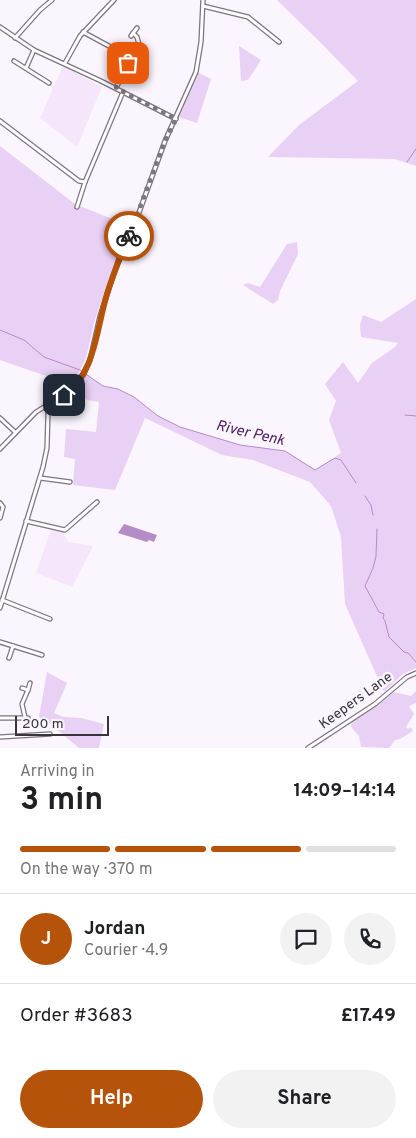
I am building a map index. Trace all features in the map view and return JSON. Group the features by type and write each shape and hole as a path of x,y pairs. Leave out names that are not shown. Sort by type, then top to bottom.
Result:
{"street":[{"path":"15,38 40,10 52,0"},
{"path":"65,63 83,32 114,0"},
{"path":"0,449 36,412 55,402 73,389 84,374 90,360 107,292 165,141 198,64 203,0"},
{"path":"203,6 248,17 279,42"},
{"path":"0,27 34,50 65,63 176,119"},
{"path":"116,88 131,58 137,54 140,48 137,37 132,34 137,28"},
{"path":"83,32 131,58"},
{"path":"26,68 34,50"},
{"path":"14,61 48,84"},
{"path":"77,207 85,182 123,92"},
{"path":"0,121 79,181 85,182"},
{"path":"0,608 40,478 47,448 48,413 55,402"},
{"path":"0,418 15,432"},
{"path":"40,478 70,482"},
{"path":"26,521 65,530 96,502"},
{"path":"0,503 3,507 0,518"},
{"path":"2,600 50,619"},
{"path":"0,642 42,655"},
{"path":"8,658 13,646"},
{"name":"Keepers Lane","path":"308,748 375,704 407,677 416,673"},
{"path":"0,718 26,718 22,704 30,683"},
{"path":"22,688 28,690"},
{"path":"0,737 50,734"}],"shaded area":[{"path":"277,0 416,0 416,166 395,159 268,157 299,125 358,81"},
{"path":"239,46 261,60 248,80 241,81"},
{"path":"63,66 102,87 77,147 40,118"},
{"path":"199,73 211,79 197,123 179,117"},
{"path":"0,146 75,204 130,226 107,283 94,323 86,358 72,386 55,375 52,378 0,360"},
{"path":"297,242 298,254 280,291 278,300 273,304 243,285 248,283 260,287 287,244"},
{"path":"416,299 416,668 403,674 384,692 345,604 341,537 331,506 310,482 253,460 222,455 145,418 115,490 73,485 75,459 64,457 66,429 96,432 99,402 87,400 74,392 85,373 103,386 118,389 134,397 158,416 180,427 240,445 285,451 316,470 341,453 329,420 336,401 325,384 343,362 358,383 372,363 398,343 361,337 360,325 363,315 381,322"},
{"path":"124,524 157,535 154,542 149,540 147,542 118,533"},
{"path":"51,530 62,532 69,542 93,546 72,587 36,573"},
{"path":"47,672 67,683 54,713 63,717 81,718 104,724 99,748 79,748 48,722 39,717"},
{"path":"416,691 416,703 409,706 414,714 406,727 408,729 411,727 413,731 395,740 389,748 361,747 359,736 351,727 352,722 394,692 411,696"}],"waterway":[{"path":"407,162 416,149"},
{"name":"River Penk","path":"0,330 24,340 44,357 80,370 103,386 118,389 134,397 158,416 180,427 240,445 285,451 315,470 335,458 341,460 356,483"},
{"path":"405,415 416,416"},
{"name":"River Penk","path":"365,496 371,505 373,515"},
{"name":"River Penk","path":"377,529 376,556 365,586 379,612 384,614 383,618 389,637 416,662"}],"way so far":[{"path":"128,63 116,88 176,119 165,141 129,236"}],"route":[{"path":"64,395 73,389 84,374 90,360 107,292 129,236"}]}
